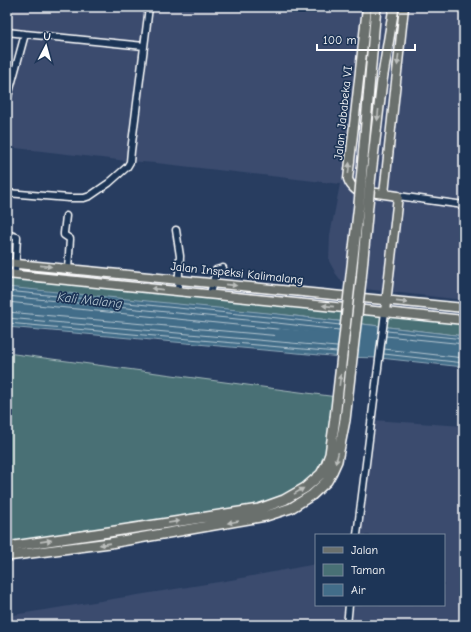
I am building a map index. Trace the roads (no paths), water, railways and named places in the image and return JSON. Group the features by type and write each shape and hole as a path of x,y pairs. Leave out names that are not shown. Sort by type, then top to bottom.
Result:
{"highway":[{"path":"366,182 376,7"},
{"path":"7,546 259,509 284,500 305,488 320,474 326,465 330,454 351,275 394,7"},
{"path":"7,556 126,541 266,516 291,508 312,495 327,481 337,461 345,420 361,280 363,204"}],"main road":[{"name":"Jalan Jababeka VI","path":"367,7 348,179 352,188 356,190 398,196"},
{"path":"384,194 404,7"},
{"path":"385,314 398,196"},
{"name":"Jalan Inspeksi Kalimalang","path":"7,262 464,308"},
{"name":"Jalan Inspeksi Kalimalang","path":"11,274 342,308 385,314 464,320"},
{"path":"273,301 274,289"},
{"path":"342,308 344,296"}],"street":[{"path":"7,193 84,198 90,196 109,183 127,167 131,156 149,7"},
{"path":"7,32 144,46"},
{"path":"7,100 25,34"},
{"path":"398,196 464,205"},
{"path":"66,216 64,235 70,239 68,269"},
{"path":"176,230 180,256 178,291"},
{"path":"7,234 17,237 16,264 11,274"},
{"path":"210,294 216,270 223,268"},
{"path":"357,534 385,314"},
{"path":"347,625 349,606"}],"water":[{"path":"7,287 278,314 464,336 464,367 380,358 342,357 7,327"}],"waterway":[{"name":"Kali Malang","path":"281,335 336,340"}]}
